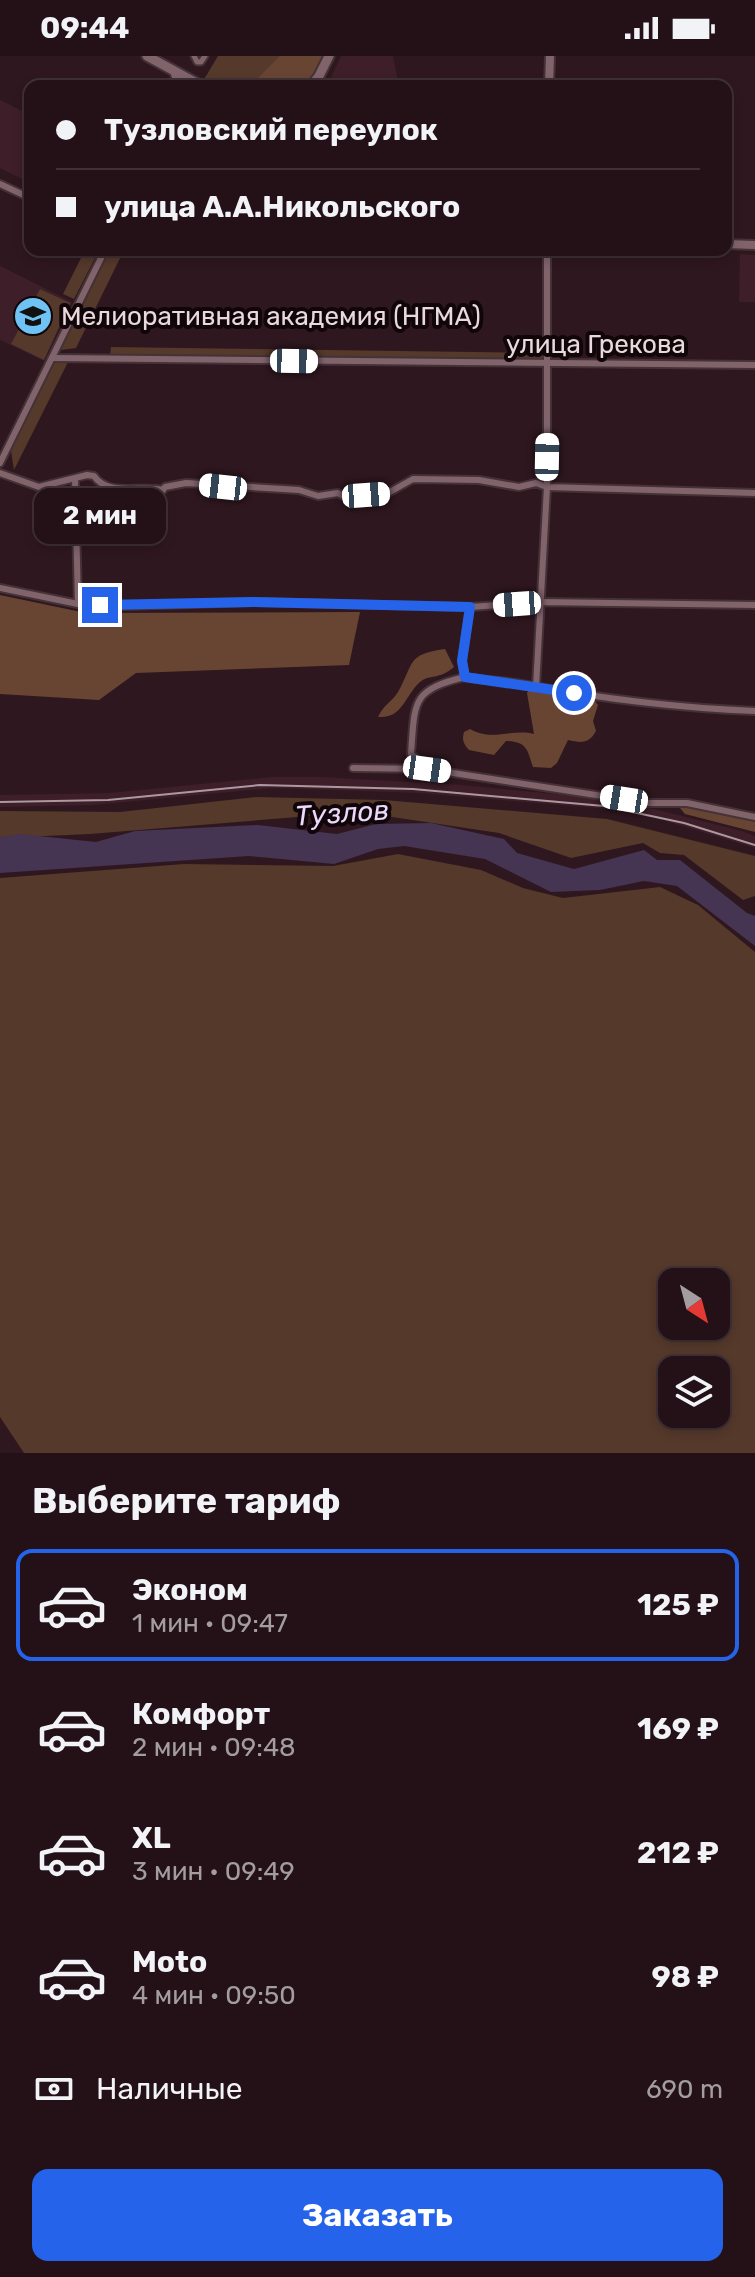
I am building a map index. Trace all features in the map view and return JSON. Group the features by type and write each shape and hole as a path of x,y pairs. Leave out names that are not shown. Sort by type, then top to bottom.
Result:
{"main road":[{"path":"147,56 191,80"},
{"path":"316,80 329,56"}],"street":[{"path":"194,56 197,62 205,56"},
{"path":"549,80 550,56"},
{"path":"174,71 177,80"},
{"path":"0,184 24,195"},
{"path":"732,244 755,245"},
{"path":"0,463 102,256"},
{"path":"536,687 547,487 547,256"},
{"name":"улица Грекова","path":"52,358 755,365"},
{"path":"0,473 39,487 94,476 98,482 113,489 163,490 186,483 299,490 318,496 388,493 413,479 479,480 519,487 536,483 547,487 755,493"},
{"path":"75,479 78,604"},
{"path":"0,588 78,604 123,606 253,602 470,607 540,602 755,605"},
{"path":"465,677 462,661 470,607"},
{"path":"427,769 411,754 418,699 430,687 465,677 706,709 755,711"},
{"path":"353,768 427,769 648,803 687,803 755,817"}],"shaded area":[{"path":"218,56 326,56 312,80 204,80"},
{"path":"280,56 324,56 311,80 256,80"},
{"path":"341,56 393,56 398,80 330,80"},
{"path":"0,100 24,112 24,180 0,168"},
{"path":"740,254 755,255 755,302 739,302"},
{"path":"82,256 96,256 74,299 63,294"},
{"path":"107,256 121,256 76,348 61,350"},
{"name":"Мелиоративная академия (НГМА)","path":"0,266 72,302 44,361 0,340"},
{"path":"40,289 70,303 44,360 11,344"},
{"path":"111,347 545,353 540,361 110,356"},
{"path":"55,361 68,362 14,470 11,451"},
{"path":"0,595 86,613 360,612 349,665 136,673 99,700 0,694"},
{"path":"445,649 454,667 420,682 398,710 386,717 378,717 398,692 417,657"},
{"path":"530,688 594,700 598,705 593,721 596,731 584,742 568,740 557,763 551,768 533,767 525,748 518,743 506,741 494,755 469,750 463,737 464,732 470,729 494,735 534,734 527,693"},
{"path":"271,777 462,785 638,805 742,831 755,836 755,848 653,817 609,809 419,793 273,788 93,805 0,807 0,795 110,793"},
{"path":"257,797 384,800 607,819 755,856 755,896 743,900 684,855 660,853 643,843 571,858 499,833 359,812 90,834 0,838 0,811 120,812"},
{"path":"685,806 755,820 755,832 685,814 680,808"},
{"name":"Тузлов","path":"431,823 504,839 517,853 574,869 644,850 657,860 680,860 755,916 755,946 677,886 644,881 600,890 551,892 485,859 404,846 378,849 334,864 249,856 0,873 0,837 20,834 96,842 135,831 258,825 337,834 376,824"},
{"path":"398,854 481,870 523,888 563,898 660,887 698,905 755,952 755,1453 24,1453 0,1417 0,878 184,864 333,866"}],"railway":[{"path":"0,802 108,800 260,785 413,789 604,806 684,823 755,845"}],"place":[{"name":"Мелиоративная академия (НГМА)","path":"33,316"}],"route":[{"path":"100,605 253,602 470,607 462,661 465,677 574,693"}]}
